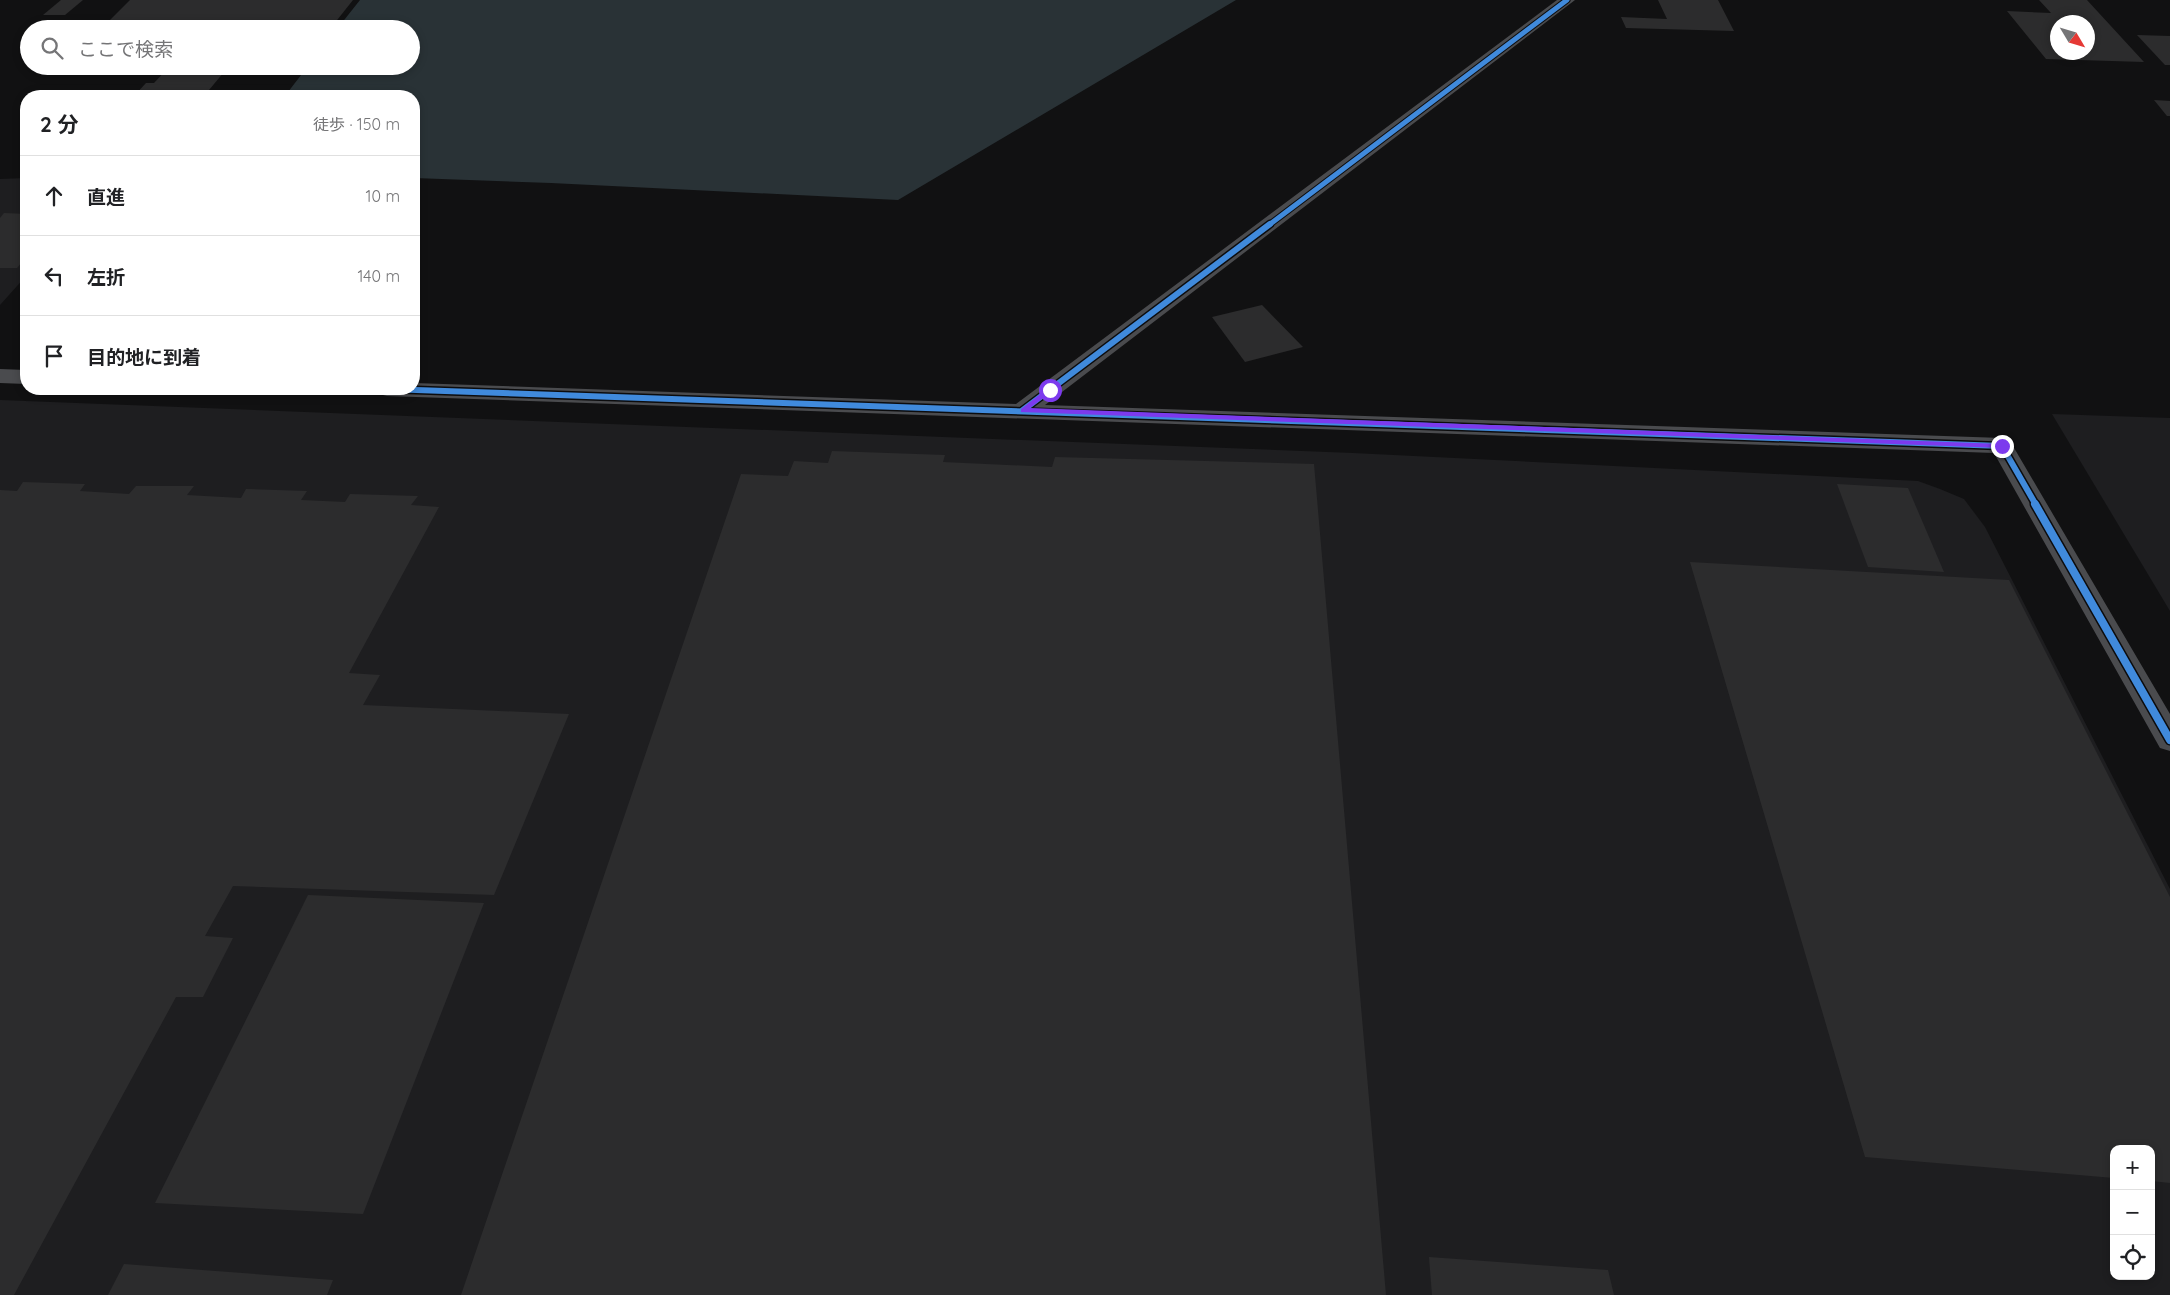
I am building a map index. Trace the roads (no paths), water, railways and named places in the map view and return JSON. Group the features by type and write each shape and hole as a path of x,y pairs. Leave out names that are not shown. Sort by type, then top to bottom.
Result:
{"street":[{"path":"1023,410 1567,0"},
{"path":"0,376 20,377"},
{"path":"420,390 2002,446 2170,740"}]}
